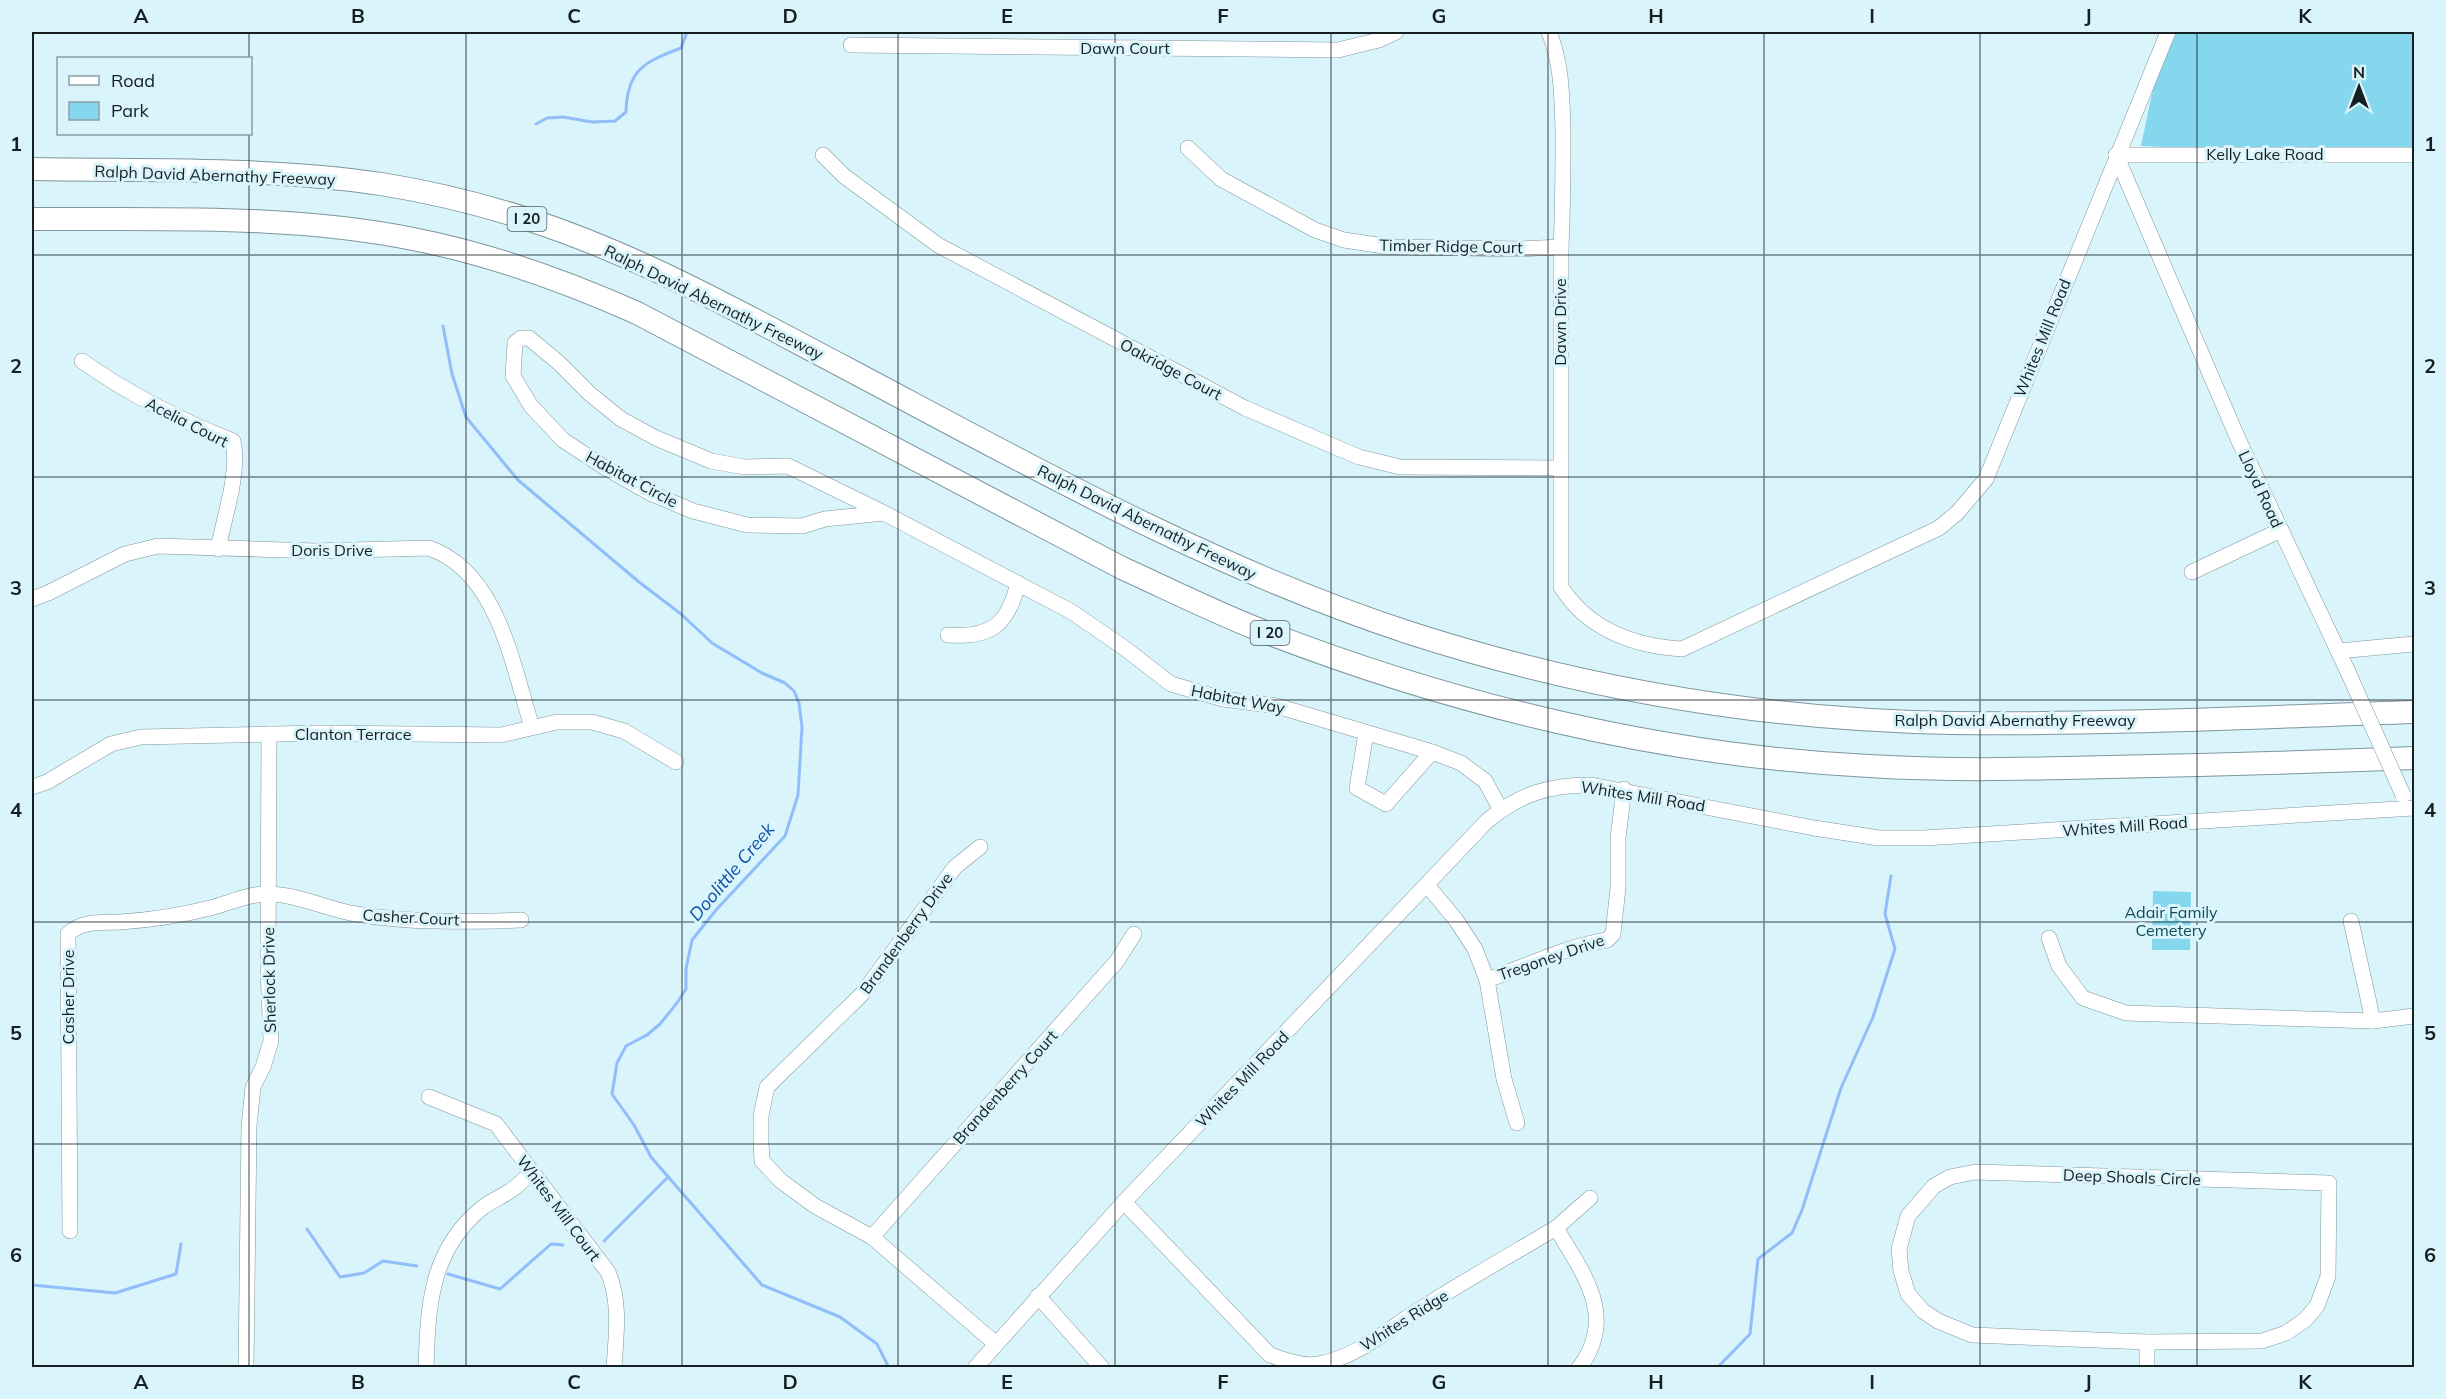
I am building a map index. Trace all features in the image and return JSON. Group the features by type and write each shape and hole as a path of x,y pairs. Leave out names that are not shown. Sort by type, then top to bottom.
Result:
{"highway":[{"name":"Ralph David Abernathy Freeway","path":"32,169 246,173 329,178 382,184 431,194 528,219 623,255 714,299 1199,551 1324,603 1413,634 1547,671 1623,688 1753,709 1918,722 2042,723 2415,712"},
{"name":"I 20","path":"32,219 295,223 412,238 507,263 593,293 637,313 1111,562 1189,599 1253,627 1364,667 1440,692 1524,713 1684,746 1758,756 1867,766 2010,769 2415,758"}],"street":[{"path":"972,47 973,32"},
{"name":"Dawn Court","path":"850,45 1338,50 1379,40 1396,32"},
{"name":"Dawn Drive","path":"1549,32 1555,47 1562,81 1564,190 1561,246 1561,587 1578,607"},
{"name":"Whites Mill Road","path":"1578,607 1595,624 1614,635 1645,645 1682,649 1939,528 1962,507 1986,479 2168,32"},
{"name":"Timber Ridge Court","path":"1188,148 1221,179 1315,230 1344,240 1391,247 1521,249 1561,246"},
{"name":"Oakridge Court","path":"823,155 844,176 938,245 1245,408 1340,449 1359,457 1400,467 1560,468"},
{"name":"Kelly Lake Road","path":"2116,155 2415,155"},
{"name":"Lloyd Road","path":"2116,155 2239,441 2410,807"},
{"name":"Habitat Circle","path":"521,338 529,338 613,412 656,438 711,461 744,467 788,466 884,513 825,519 802,526 747,525 693,511 650,493 563,440 531,406 513,376 515,343 521,338"},
{"name":"Acelia Court","path":"82,361 116,385 158,409 233,441 236,453 233,476 218,549"},
{"name":"Habitat Way","path":"884,513 1072,612 1171,684 1223,699 1277,706 1432,752 1461,763 1485,781 1501,810"},
{"path":"2192,572 2281,530"},
{"name":"Doris Drive","path":"32,600 125,554 141,549 174,546 315,551 429,548 444,554 465,569 479,585 495,614 531,727"},
{"path":"948,635 970,636 987,632 993,628 1007,617 1018,583"},
{"path":"2338,651 2415,644"},
{"name":"Clanton Terrace","path":"32,787 47,782 111,744 141,737 268,734 501,735 557,722 592,722 624,731 676,762"},
{"path":"1366,733 1357,788 1386,804 1432,752"},
{"name":"Sherlock Drive","path":"246,1368 249,1126 254,1087 271,1041 268,734"},
{"name":"Whites Mill Road","path":"975,1368 1124,1202 1487,821 1529,794 1545,788 1567,785 1624,789 1814,828 1879,838 1924,838 2410,807"},
{"name":"Tregoney Drive","path":"1487,980 1524,967 1552,953 1607,940 1613,934 1617,898 1618,838 1624,789"},
{"name":"Brandenberry Drive","path":"980,847 955,867 863,993 767,1087 761,1116 762,1161 781,1181 815,1206 872,1237 996,1344"},
{"name":"Tregoney Drive","path":"1427,885 1456,920 1475,949 1487,980 1504,1079 1517,1123"},
{"name":"Casher Court","path":"268,894 310,900 350,913 382,918 521,920"},
{"name":"Casher Drive","path":"70,1231 68,934 76,927 89,922 158,919 217,906 243,896 268,894"},
{"path":"2351,921 2373,1021"},
{"name":"Brandenberry Court","path":"872,1237 1117,961 1134,934"},
{"path":"2049,938 2060,966 2083,998 2126,1013 2373,1021 2415,1016"},
{"name":"Whites Mill Court","path":"429,1096 496,1124 608,1272 615,1288 617,1314 614,1368"},
{"name":"Deep Shoals Circle","path":"1975,1172 2329,1183 2328,1276 2317,1306 2306,1320 2286,1333 2262,1341 2148,1342 1972,1335 1938,1321 1923,1311 1908,1294 1901,1271 1899,1249 1908,1216 1934,1186 1950,1178 1975,1172"},
{"path":"426,1368 431,1291 442,1259 471,1218 512,1190 531,1173"},
{"name":"Whites Ridge","path":"1124,1202 1270,1355 1298,1364 1316,1365 1337,1360 1366,1345 1556,1228 1590,1198"},
{"path":"1556,1228 1586,1279 1595,1304 1594,1336 1591,1347 1579,1368"},
{"path":"1038,1296 1102,1368"},
{"path":"2147,1368 2148,1342"}],"green space":[{"path":"2165,32 2414,32 2414,157 2141,146"},
{"name":"Adair Family Cemetery","path":"2153,891 2191,892 2190,950 2152,950"}],"waterway":[{"name":"Doolittle Creek","path":"536,124 547,118 563,117 592,122 615,121 626,112 627,98 634,77 648,63 681,48 687,32"},
{"name":"Doolittle Creek","path":"443,326 452,374 466,417 518,480 639,582 681,614 712,643 762,673 785,683 794,691 799,703 802,727 798,795 785,836 716,910 692,940 686,969 686,989 660,1024 647,1035 626,1046 617,1063 612,1094 634,1125 651,1157 762,1285 840,1317 877,1344 889,1368"},
{"path":"1717,1368 1750,1334 1758,1259 1792,1233 1802,1210 1841,1088 1873,1017 1895,949 1885,914 1891,876"},
{"path":"604,1241 668,1177"},
{"path":"307,1229 340,1277 364,1273 383,1261 417,1266"},
{"path":"32,1285 115,1293 176,1274 181,1244"},
{"path":"448,1274 500,1289 551,1244 563,1245"}]}
